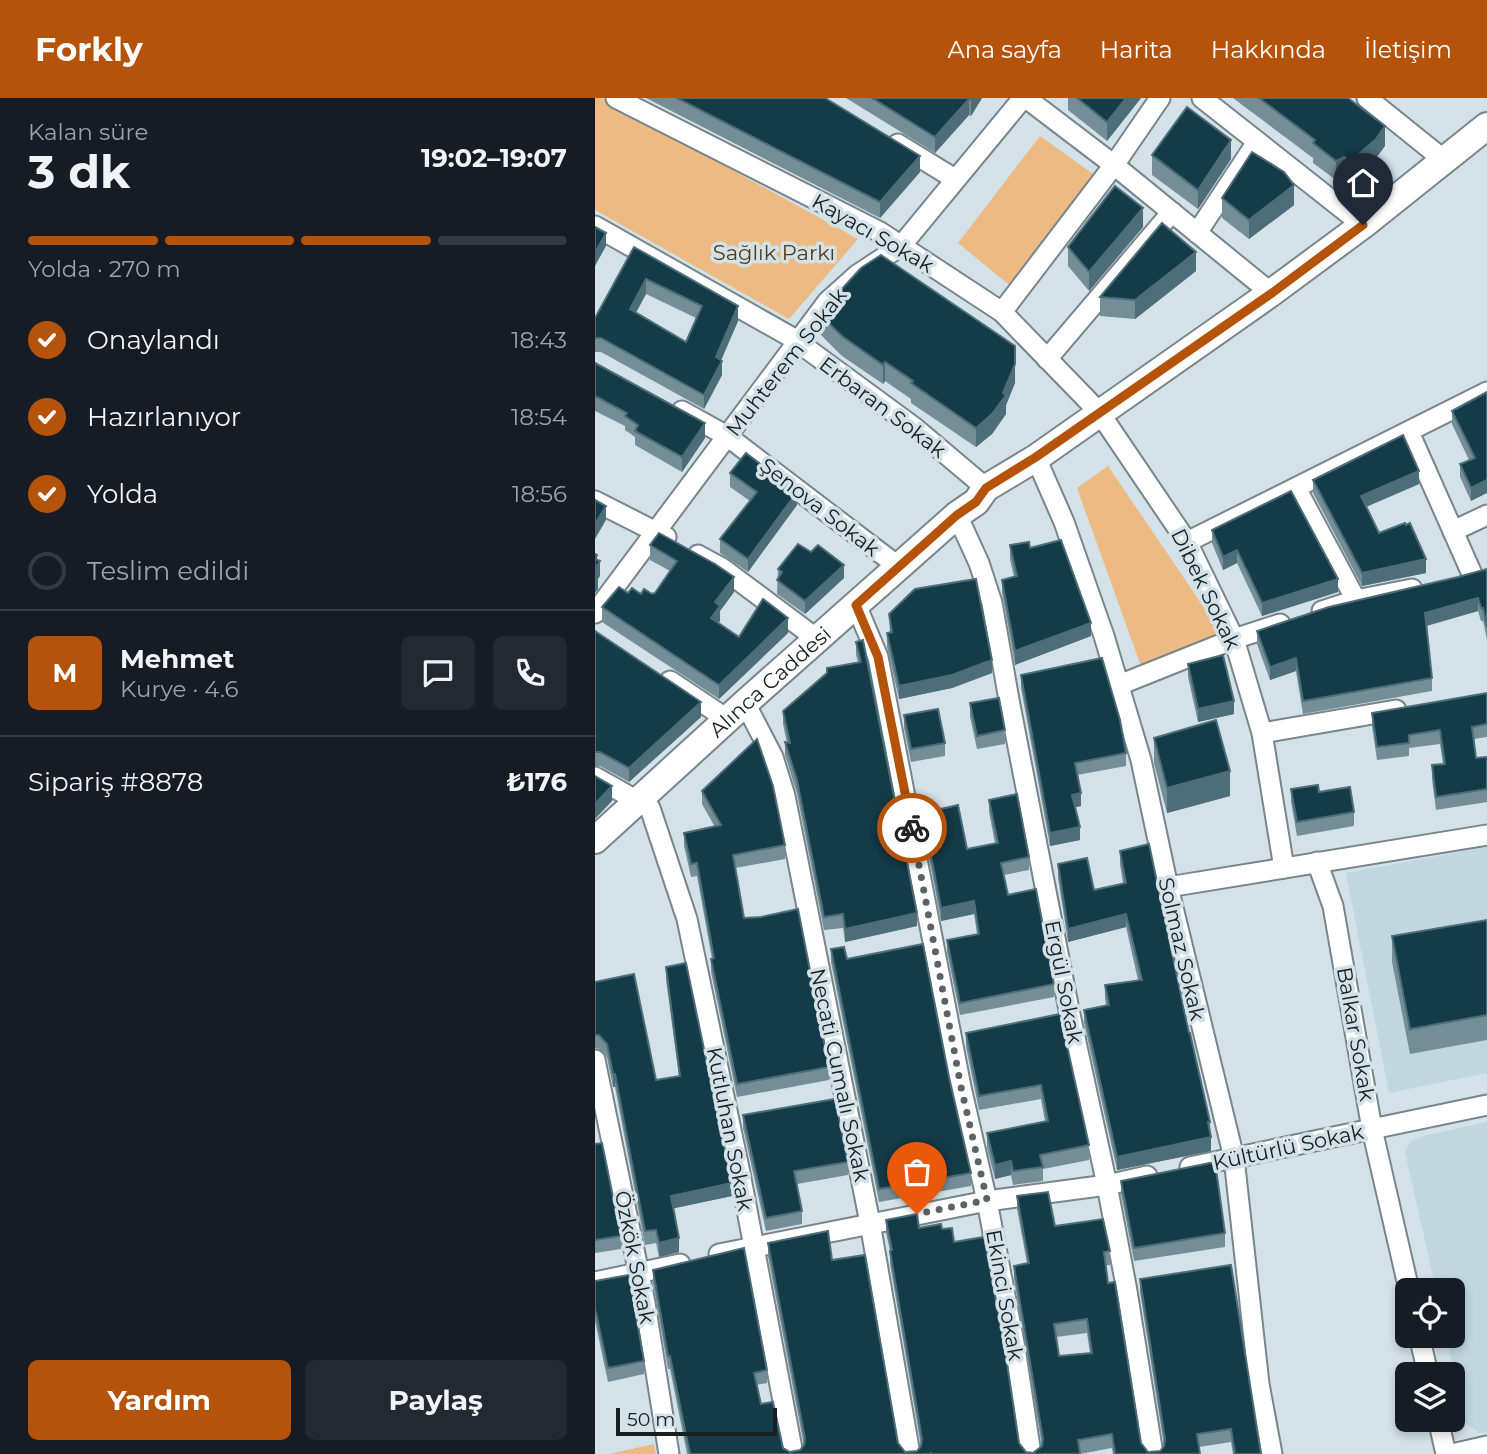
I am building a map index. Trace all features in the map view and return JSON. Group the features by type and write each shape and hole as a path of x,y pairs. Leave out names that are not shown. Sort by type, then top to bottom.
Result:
{"main road":[{"name":"Alınca Caddesi","path":"595,840 644,804 736,711 957,515 976,502 986,488 1036,457 1272,293 1363,225 1487,126"}],"street":[{"name":"Kayacı Sokak","path":"616,98 880,232 1002,312 1099,411"},
{"name":"Muhterem Sokak","path":"595,613 828,302 857,275 901,246 1024,98"},
{"path":"1024,98 1114,164 1272,293"},
{"path":"1002,312 1114,164 1160,98"},
{"path":"1202,98 1363,225"},
{"path":"1367,98 1444,160"},
{"path":"885,137 955,179"},
{"path":"1197,233 1257,142"},
{"path":"1047,359 1172,212"},
{"name":"Erbaran Sokak","path":"595,226 799,343 915,428 986,488"},
{"path":"1187,542 1487,392"},
{"name":"Şenova Sokak","path":"667,403 727,436 899,567"},
{"name":"Dibek Sokak","path":"1099,411 1187,542 1234,639 1262,733 1284,868"},
{"path":"1409,432 1453,531 1479,572 1451,581"},
{"name":"Solmaz Sokak","path":"1036,457 1064,522 1119,685 1141,760 1168,887 1234,1158 1259,1384 1272,1454"},
{"path":"1296,488 1356,600"},
{"path":"595,501 722,568 817,639"},
{"name":"Ergül Sokak","path":"957,515 979,563 992,603 1061,970 1107,1185 1153,1454"},
{"path":"1453,531 1487,515"},
{"path":"1119,685 1234,639 1356,600 1424,586"},
{"name":"Ekinci Sokak","path":"856,605 878,657 961,1087 987,1200 1015,1348 1031,1454"},
{"path":"650,668 736,711"},
{"path":"1262,733 1420,706"},
{"name":"Necati Cumalı Sokak","path":"736,711 773,757 785,796 870,1223 910,1454"},
{"path":"595,777 644,804"},
{"name":"Kutluhan Sokak","path":"644,804 687,919 754,1246 793,1454"},
{"path":"1168,887 1487,835"},
{"name":"Balkar Sokak","path":"1317,862 1333,906 1372,1129 1406,1278"},
{"name":"Özkök Sokak","path":"595,1060 639,1274 669,1454"},
{"name":"Kültürlü Sokak","path":"595,1282 754,1246 987,1200 1107,1185 1487,1105"},
{"path":"1441,1432 1446,1454"},
{"path":"1452,1454 1487,1446"}],"shaded area":[{"path":"1487,847 1487,1073 1389,1093 1346,873"},
{"path":"1487,1122 1487,1432 1479,1433 1466,1424 1465,1362 1452,1362 1449,1348 1465,1348 1465,1278 1433,1278 1405,1152 1411,1141"}],"green space":[{"name":"Sağlık Parkı","path":"595,98 601,98 858,239 789,319 595,210"},
{"path":"1040,136 1096,176 1013,288 958,243"},
{"path":"1108,466 1222,634 1141,666 1077,488"},
{"path":"654,1444 656,1454 609,1454"}],"building":[{"path":"677,98 825,98 920,156 880,202"},
{"path":"872,98 972,98 935,137"},
{"path":"1077,98 1126,98 1107,122"},
{"path":"1259,98 1348,98 1385,126 1376,139 1352,160 1344,157 1336,161 1313,143 1315,140"},
{"path":"1187,107 1231,140 1198,190 1152,155"},
{"path":"1252,152 1284,172 1294,185 1249,220 1222,198"},
{"path":"1115,186 1143,208 1089,272 1068,247"},
{"path":"1162,223 1196,252 1135,300 1100,297"},
{"path":"595,227 606,233 595,253"},
{"path":"634,247 738,306 716,357 722,361 704,395 601,338 595,338 595,318","holes":["646,279 702,306 686,342 630,309"]},
{"path":"881,255 1015,346 1015,364 1003,393 1006,395 992,414 976,428 911,383 913,381 885,362 883,365 842,336 819,314 861,268"},
{"path":"595,363 705,423 682,457 635,431 638,425 625,416 627,413 595,396"},
{"path":"1487,392 1487,480 1471,488 1460,464 1475,458 1452,411"},
{"path":"1403,435 1419,471 1361,496 1379,533 1410,523 1426,559 1362,573 1313,480"},
{"path":"746,453 797,492 748,559 720,539 757,492 730,473"},
{"path":"1291,491 1338,579 1262,603 1237,550 1223,557 1212,530"},
{"path":"595,500 606,506 595,524"},
{"path":"659,533 734,577 715,602 720,606 711,618 739,637 763,599 788,618 719,685 602,607 619,587 628,593 632,588 641,594 644,589 655,593 677,561 650,545"},
{"path":"1061,540 1091,623 1015,651 1002,580 1017,576 1010,545 1029,542 1030,548"},
{"path":"798,544 811,552 818,545 844,565 805,601 777,580 782,572 778,569"},
{"path":"1487,569 1487,627 1478,598 1425,613 1432,678 1303,701 1296,658 1270,667 1257,631 1329,607"},
{"path":"976,579 992,660 952,675 899,686 887,633 892,632 889,614 915,589"},
{"path":"595,631 701,702 629,768 600,752 595,752"},
{"path":"863,640 917,913 845,929 843,914 824,917 797,780 785,742 790,743 783,711 827,673 827,668 861,662 856,642"},
{"path":"1223,655 1234,701 1198,709 1188,664"},
{"path":"1102,658 1120,720 1126,753 1075,763 1081,793 1072,795 1080,827 1050,833 1021,675"},
{"path":"1487,693 1487,724 1472,727 1476,758 1487,757 1487,789 1436,797 1432,765 1445,764 1440,730 1409,735 1409,743 1377,747 1372,713"},
{"path":"999,698 1005,730 977,736 970,703"},
{"path":"938,709 945,743 911,749 904,715"},
{"path":"1216,720 1230,771 1167,788 1154,738"},
{"path":"757,739 773,786 785,845 733,855 744,918 798,909 829,1067 737,1084 711,959 714,958 697,863 691,864 684,833 721,825 702,791"},
{"path":"595,776 612,786 595,804"},
{"path":"1318,785 1319,792 1350,787 1354,812 1297,822 1291,789"},
{"path":"1017,794 1029,857 1001,863 1008,895 1036,889 1054,984 960,1003 947,940 979,934 974,901 941,908 923,813 958,805 967,849 998,843 989,800"},
{"path":"1149,844 1210,1122 1211,1137 1117,1157 1084,1010 1109,1005 1105,985 1142,980 1126,914 1068,929 1058,864 1087,858 1094,890 1126,883 1120,851"},
{"path":"1487,920 1487,1015 1410,1029 1392,936"},
{"path":"923,944 971,1173 879,1189 831,949 844,947 847,959"},
{"path":"686,963 732,1183 671,1196 679,1238 659,1243 656,1230 645,1231 615,1074 607,1044 599,1035 595,1035 595,982 634,974 656,1080 680,1076 666,967"},
{"path":"1060,1014 1089,1145 1040,1155 1043,1167 1013,1171 1011,1161 995,1165 987,1133 1048,1121 1041,1085 979,1096 966,1033"},
{"path":"835,1099 848,1162 794,1171 802,1211 766,1218 743,1115"},
{"path":"602,1143 621,1236 595,1240 595,1144"},
{"path":"1215,1162 1225,1233 1134,1248 1121,1181"},
{"path":"1048,1192 1055,1226 1103,1219 1110,1251 1104,1252 1108,1283 1115,1282 1141,1443 1148,1452 1160,1451 1165,1439 1140,1279 1231,1265 1261,1454 1235,1454 1231,1429 1197,1434 1200,1454 1115,1454 1112,1434 1078,1440 1080,1454 690,1454 668,1356 653,1270 744,1248 767,1370 754,1373 761,1404 773,1402 783,1448 790,1452 800,1450 805,1438 768,1243 828,1231 832,1260 865,1255 898,1443 905,1452 917,1451 922,1439 886,1220 917,1214 919,1228 941,1224 942,1229 952,1228 954,1242 984,1237 1019,1443 1026,1452 1033,1453 1042,1446 1014,1266 1029,1263 1017,1196","holes":["1087,1319 1092,1353 1059,1356 1054,1324"]},
{"path":"629,1275 644,1361 608,1368 595,1308 595,1281"}],"way so far":[{"path":"912,828 961,1087 987,1200 917,1214"}],"route":[{"path":"912,828 878,657 856,605 957,515 976,502 986,488 1036,457 1272,293 1363,225"}]}
